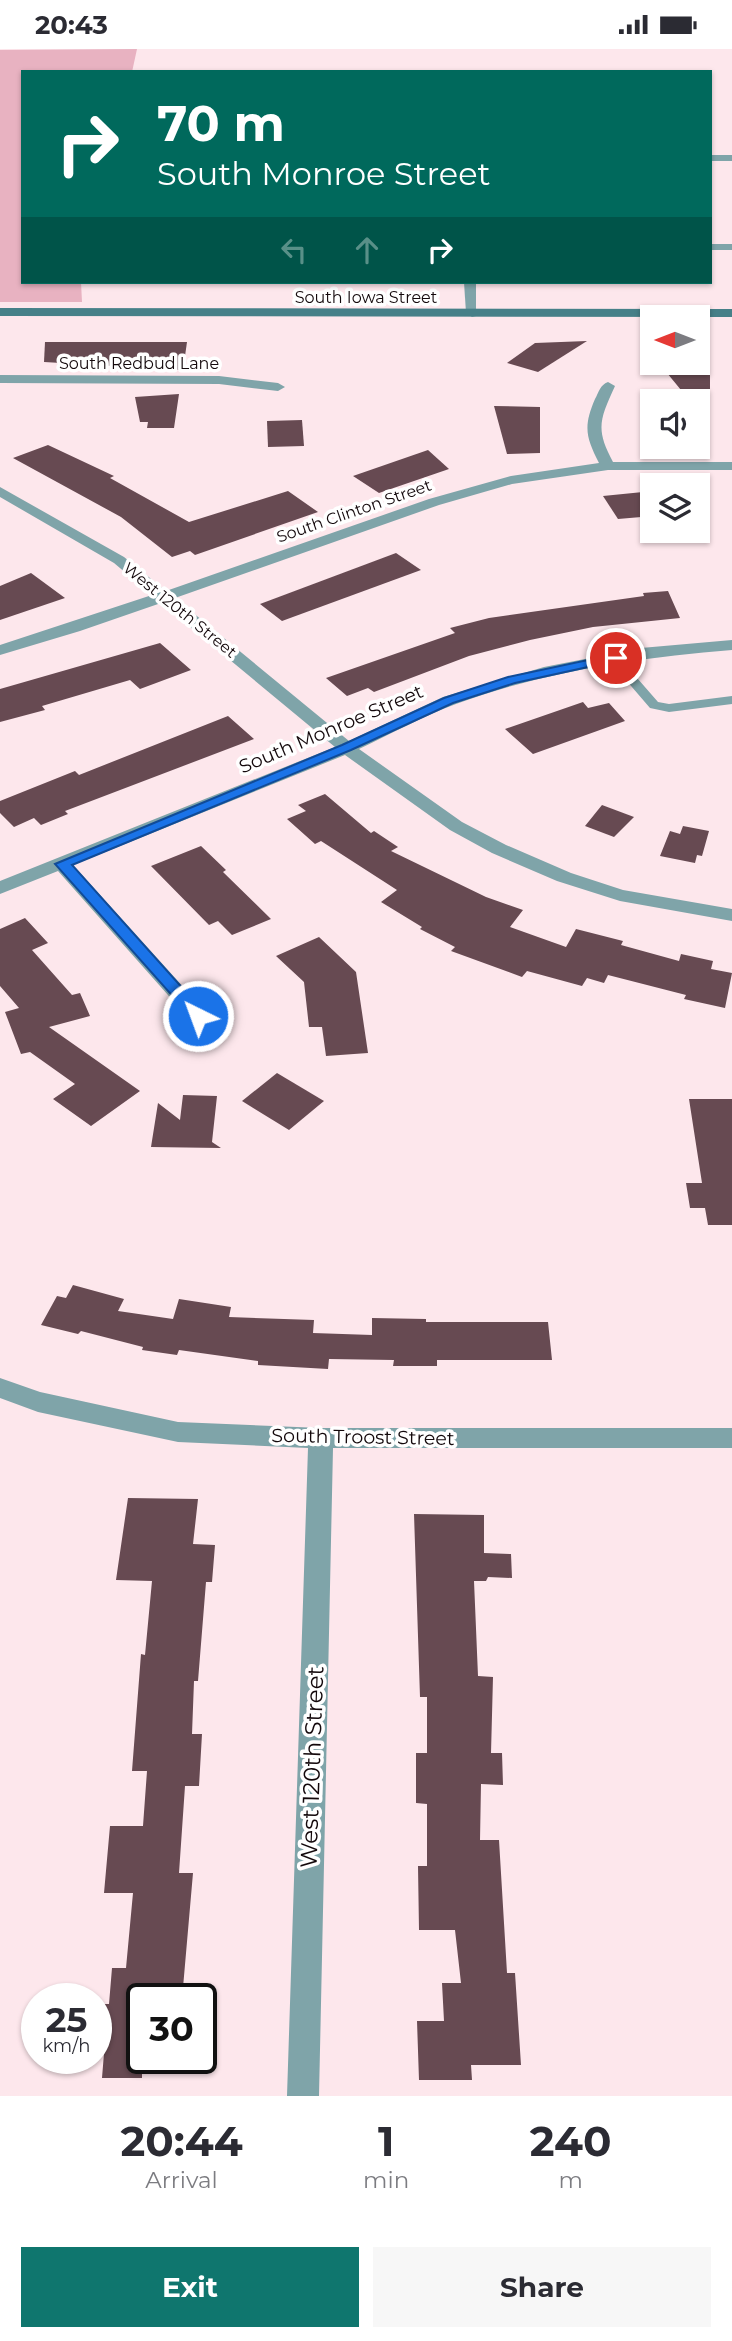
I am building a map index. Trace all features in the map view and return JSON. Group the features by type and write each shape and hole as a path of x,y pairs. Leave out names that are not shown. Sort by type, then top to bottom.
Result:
{"street":[{"path":"712,158 732,158"},
{"path":"712,247 732,247"},
{"path":"470,284 472,313"},
{"name":"South Iowa Street","path":"0,313 732,313"},
{"name":"South Redbud Lane","path":"0,379 219,380 278,387"},
{"path":"608,386 591,430 608,466"},
{"name":"South Clinton Street","path":"0,650 74,628 487,486 533,476 608,466 732,466"},
{"name":"West 120th Street","path":"0,491 98,546 163,596 347,748 456,826 499,849 564,877 620,895 732,915"},
{"name":"South Monroe Street","path":"0,888 347,748 449,701 537,673 613,658 732,645"},
{"path":"62,864 198,1016"},
{"name":"South Troost Street","path":"0,1388 38,1402 178,1432 321,1438 732,1438"},
{"name":"West 120th Street","path":"303,2096 321,1438"}],"lane":[{"path":"613,658 654,705 669,708 732,700"}],"shaded area":[{"path":"137,49 132,70 21,70 21,284 81,284 82,302 0,302 0,50"}],"building":[{"path":"587,341 538,372 507,363 535,343"},
{"path":"45,342 187,342 183,370 44,362"},
{"path":"669,375 710,375 710,389 680,389"},
{"path":"179,394 174,428 147,428 148,422 140,422 135,397"},
{"path":"494,406 540,407 540,453 507,454"},
{"path":"302,420 304,446 268,447 267,421"},
{"path":"48,445 114,476 110,478 189,522 288,491 318,512 195,555 190,551 172,557 121,517 13,458"},
{"path":"428,450 449,469 379,493 353,476"},
{"path":"640,492 640,517 618,519 603,496"},
{"path":"396,553 421,570 282,621 260,604"},
{"path":"31,573 65,598 0,620 0,586"},
{"path":"668,591 680,618 593,627 530,640 469,656 374,692 368,688 347,696 326,678 455,633 450,628 489,618"},
{"path":"160,643 191,670 140,689 130,680 42,706 45,710 0,722 0,689"},
{"path":"583,702 588,708 609,703 625,721 533,754 505,729"},
{"path":"228,716 254,739 65,811 68,814 41,825 34,818 14,827 0,813 0,801 75,771 79,775"},
{"path":"325,794 371,833 374,831 398,847 391,851 486,897 523,910 510,927 566,947 576,929 623,941 621,945 679,961 681,954 713,961 711,969 732,973 725,1008 684,999 686,995 608,975 604,983 587,978 582,986 527,971 522,977 451,951 455,947 420,929 422,927 381,902 397,890 321,841 315,844 287,819 306,811 298,805"},
{"path":"602,805 634,817 614,837 585,826"},
{"path":"683,826 709,831 702,856 697,855 695,863 660,856 670,831 680,834"},
{"path":"201,846 226,870 223,872 271,919 232,935 218,921 209,925 151,866"},
{"path":"25,918 48,943 32,950 72,995 80,993 90,1016 49,1027 140,1091 91,1126 53,1099 75,1084 30,1052 21,1054 5,1012 19,1008 0,986 0,929"},
{"path":"319,937 356,972 368,1053 326,1056 322,1027 309,1027 304,982 276,956"},
{"path":"277,1073 324,1101 289,1130 242,1101"},
{"path":"183,1095 217,1096 212,1142 221,1148 151,1147 158,1103 180,1120"},
{"path":"689,1099 732,1099 732,1225 708,1225 705,1208 690,1208 686,1183 702,1183"},
{"path":"73,1285 124,1299 118,1311 173,1319 179,1299 231,1307 229,1317 314,1320 313,1333 372,1335 372,1318 426,1319 426,1322 548,1322 552,1360 437,1360 437,1366 393,1366 394,1360 329,1359 328,1369 258,1365 258,1361 179,1350 177,1355 142,1350 143,1347 81,1331 78,1334 41,1325 57,1296 66,1298"},
{"path":"128,1498 198,1499 193,1544 215,1545 212,1582 206,1582 198,1681 194,1681 192,1734 202,1734 199,1786 185,1786 179,1873 193,1873 183,1983 126,1983 126,2074 142,2074 142,2078 102,2078 102,2074 112,2074 112,1968 126,1968 133,1893 104,1893 110,1826 143,1826 147,1771 132,1771 141,1654 145,1655 152,1581 116,1580"},
{"path":"414,1514 484,1515 484,1553 511,1554 512,1578 488,1577 486,1581 474,1581 478,1676 493,1677 491,1753 502,1753 503,1785 481,1784 480,1840 499,1840 507,1973 515,1973 521,2065 471,2065 472,2080 419,2080 417,2021 444,2021 442,1983 461,1983 455,1930 419,1930 418,1866 427,1866 427,1804 416,1803 416,1753 427,1753 427,1697 420,1697"}],"route":[{"path":"198,1016 62,864 347,748 449,701 550,670 616,658"}]}
